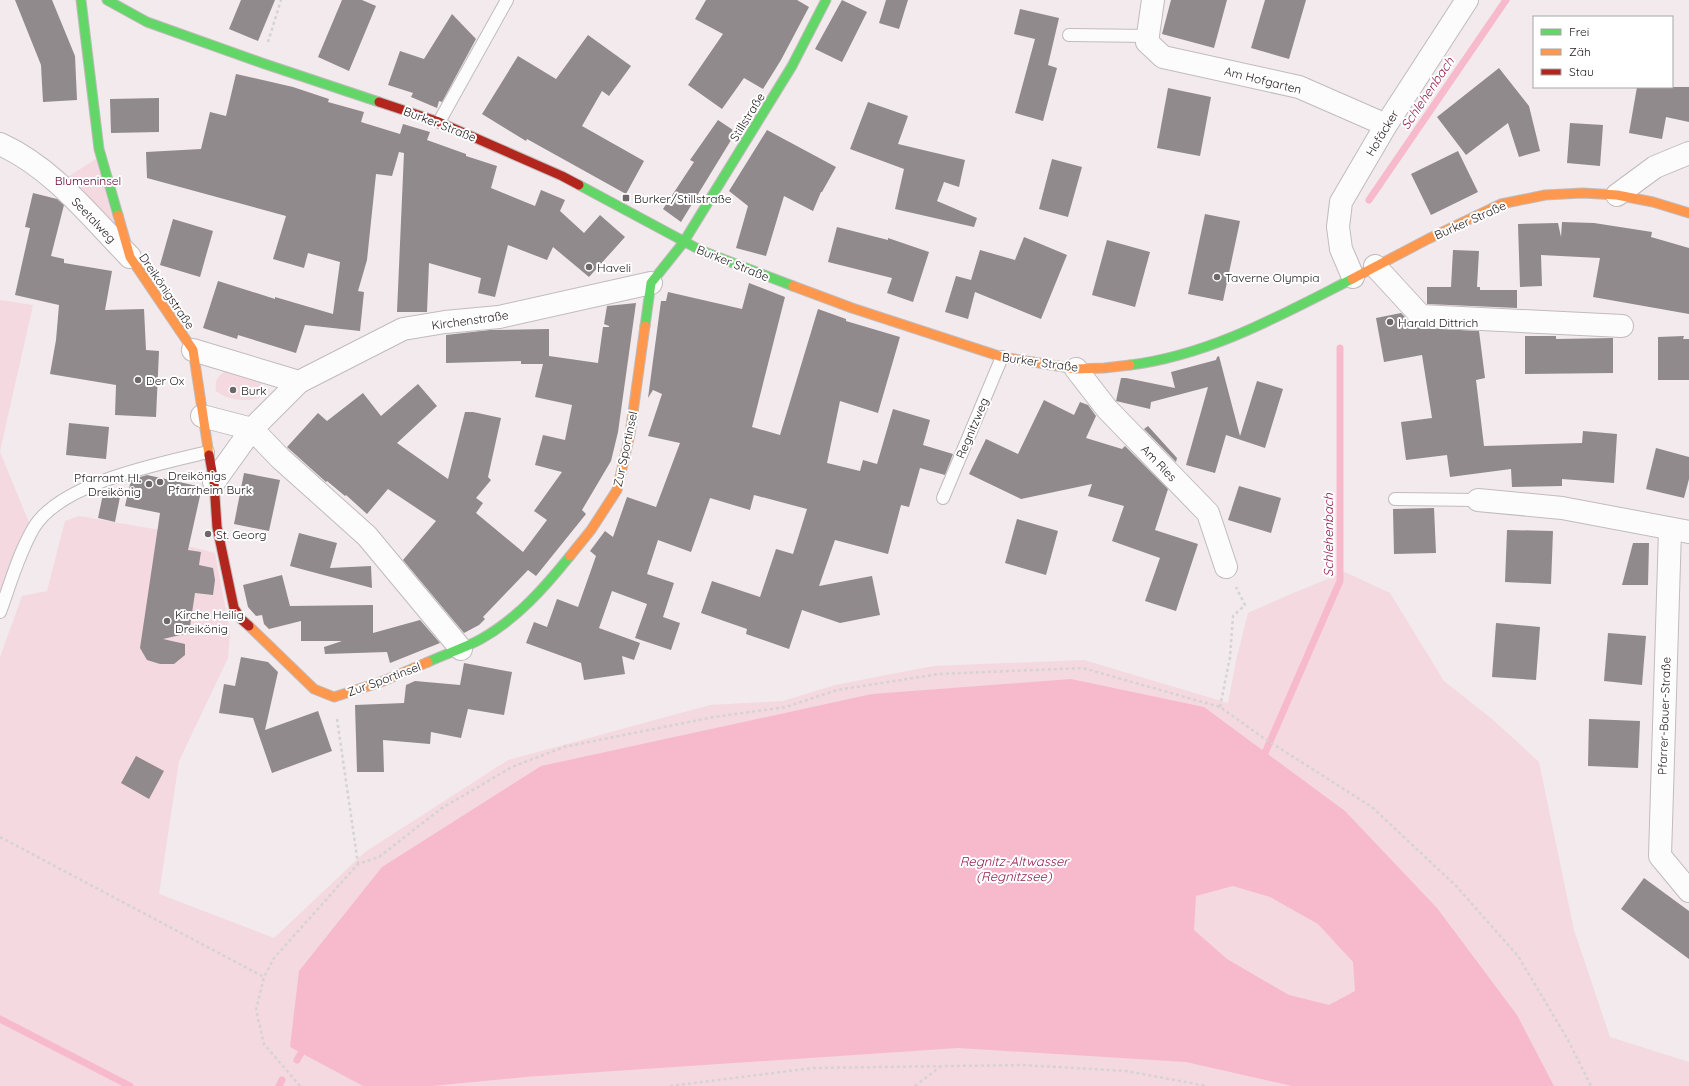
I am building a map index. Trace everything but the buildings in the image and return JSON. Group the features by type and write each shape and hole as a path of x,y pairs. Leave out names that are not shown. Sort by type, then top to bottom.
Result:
{"main road":[{"name":"Dreikönigstraße","path":"81,0 99,149 130,257 193,350 208,452"},
{"name":"Burker Straße","path":"107,0 147,22 262,63 439,122 562,176 683,243 702,251 845,305 1002,357 1076,368 1104,368 1152,362 1216,344 1276,318 1353,277 1502,204 1545,195 1583,193 1617,195 1653,202 1689,213"},
{"name":"Stillstraße","path":"683,243 792,66 826,0"},
{"path":"651,283 683,243"},
{"name":"Zur Sportinsel","path":"208,452 214,482 217,527 234,608 240,619 314,689 334,697 381,682 461,649 481,639 514,616 552,578 591,530 617,490 630,434 651,283"}],"street":[{"path":"1148,36 1153,0"},
{"name":"Hofäcker","path":"1353,277 1341,249 1338,227 1341,202 1386,125 1467,0"},
{"name":"Am Hofgarten","path":"1148,36 1147,42 1163,57 1299,87 1386,125"},
{"name":"Seetalweg","path":"0,144 18,152 52,177 130,257"},
{"path":"1617,195 1655,167 1689,153"},
{"path":"1375,266 1421,316 1622,326"},
{"name":"Kirchenstraße","path":"214,482 252,429 299,382 403,329 445,322 500,317 651,283"},
{"path":"193,350 299,382"},
{"name":"Am Ries","path":"1076,368 1107,409 1208,513 1226,567"},
{"path":"202,416 252,429 280,458 367,536 461,649"},
{"name":"Pfarrer-Bauer-Straße","path":"1478,500 1562,508 1680,531 1660,856 1689,891"}],"lane":[{"path":"439,122 507,0"},
{"path":"1069,35 1148,36"},
{"name":"Regnitzweg","path":"943,498 1002,357"},
{"path":"0,612 30,534 48,510 70,496 131,470 208,452"},
{"path":"1395,499 1478,500"}],"path":[{"path":"262,63 281,0"},
{"path":"1220,707 1230,657 1233,616 1245,605 1226,567"},
{"path":"300,1086 264,1044 256,1010 264,977 274,958 358,864 379,857 442,808 512,767 564,747 714,717 786,707 837,690 939,674 1083,668 1220,707 1262,737 1372,807 1456,886 1518,956 1568,1040 1591,1086"},
{"path":"334,697 358,864"},
{"path":"0,837 264,977"},
{"path":"670,1086 813,1068 1022,1065 1126,1072 1207,1086"},
{"path":"915,1086 940,1067"}],"green space":[{"name":"Blumeninsel","path":"96,159 117,232 66,178"},
{"path":"0,300 33,305 0,451"},
{"path":"224,372 232,372 258,378 262,387 261,397 250,400 238,400 226,397 216,391 216,383 218,378"},
{"path":"0,452 30,525 0,608"},
{"path":"79,516 160,530 161,539 215,553 230,632 228,658 179,761 159,894 274,938 365,852 508,760 710,705 783,701 835,685 933,666 1084,660 1228,703 1236,661 1248,613 1345,572 1390,593 1444,681 1492,719 1539,762 1574,930 1610,1037 1689,1062 1689,1086 0,1086 0,657 22,596 47,591 65,521"}],"water":[{"name":"Regnitz-Altwasser (Regnitzsee)","path":"1071,679 1204,707 1345,811 1437,908 1517,1015 1554,1086 1292,1086 1186,1062 958,1048 525,1077 432,1086 363,1086 290,1047 299,971 382,867 541,766 872,694","holes":["1233,886 1270,897 1318,924 1353,962 1355,991 1329,1005 1289,995 1227,959 1194,930 1196,896"]}],"waterway":[{"name":"Schlehenbach","path":"1369,200 1506,0"},
{"name":"Schlehenbach","path":"1265,753 1340,581 1340,348"},
{"path":"0,1019 130,1086"},
{"path":"297,1060 301,1053"},
{"path":"279,1086 282,1080"}],"traffic: fast":[{"path":"81,0 99,149 118,215"},
{"path":"107,0 147,22 262,63 379,102"},
{"path":"645,326 651,283 683,243 792,66 826,0"},
{"path":"579,185 702,251 793,286"},
{"path":"1130,365 1160,360 1217,343 1272,319 1352,279"},
{"path":"428,662 481,639 507,622 530,602 570,556"}],"traffic: slow":[{"path":"1352,279 1428,239 1501,204 1545,195 1583,193 1617,195 1653,202 1689,213"},
{"path":"118,215 130,257 193,350 209,455"},
{"path":"793,286 852,308 1002,357 1076,369 1130,365"},
{"path":"570,556 591,530 617,490 630,434 645,326"},
{"path":"249,626 314,689 334,697 381,682 428,662"}],"traffic: jam":[{"path":"379,102 439,122 562,176 579,185"},
{"path":"209,455 214,482 217,527 234,608 241,619 249,626"}],"place":[{"name":"Burker/Stillstraße","path":"626,198"},
{"name":"Haveli","path":"589,267"},
{"name":"Taverne Olympia","path":"1217,277"},
{"name":"Harald Dittrich","path":"1390,322"},
{"name":"Der Ox","path":"138,380"},
{"name":"Burk","path":"233,390"},
{"name":"Dreikönigs Pfarrheim Burk","path":"160,482"},
{"name":"Pfarramt Hl. Dreikönig","path":"149,484"},
{"name":"St. Georg","path":"208,534"},
{"name":"Kirche Heilig Dreikönig","path":"167,621"}]}
